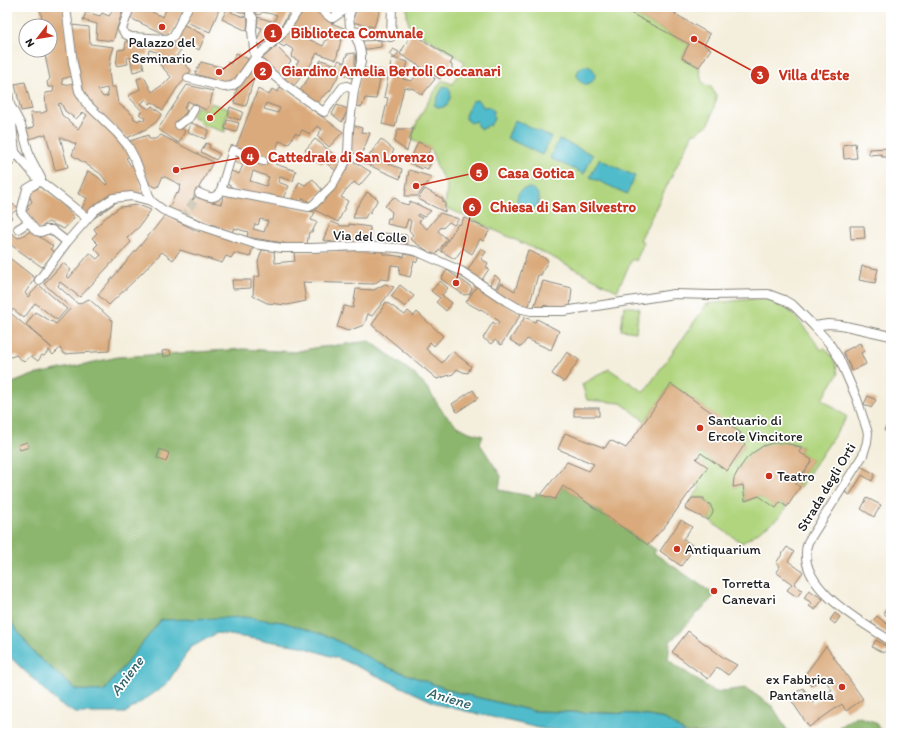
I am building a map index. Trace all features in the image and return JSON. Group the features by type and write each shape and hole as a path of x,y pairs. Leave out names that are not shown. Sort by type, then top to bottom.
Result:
{"street":[{"path":"66,7 71,51 79,91 86,103 118,134 128,146 135,159 152,201"},
{"path":"130,7 122,28 125,34 131,37 170,38 174,35 188,7"},
{"path":"251,7 250,14 253,18 252,31 254,58 287,87 324,112 342,88 347,86 354,90"},
{"path":"188,78 224,87 232,86 240,80 254,58 281,35 300,7"},
{"path":"318,7 331,18 351,7"},
{"path":"221,190 310,207 331,187 348,159 349,130 354,90 362,60 359,44 349,20 351,7"},
{"path":"352,30 391,37 392,7"},
{"path":"7,86 16,152 42,182 87,218"},
{"path":"10,104 22,125 30,157 42,182"},
{"path":"179,125 189,118 194,109"},
{"path":"199,193 208,197 218,195 221,190 233,150 263,161"},
{"path":"7,166 16,152"},
{"path":"42,182 27,189 21,212 36,231 41,232 52,230 67,242"},
{"path":"39,280 67,242 94,211 114,198 132,196 152,201"},
{"name":"Via del Colle","path":"152,201 163,210 204,227 265,246 282,248 362,246 399,248 416,251 461,270 506,301 518,308 530,311 564,311 653,297"},
{"path":"18,229 29,222"},
{"name":"Strada degli Orti","path":"653,297 674,294 712,295 766,293 790,302 829,343 840,360 860,407 868,437 860,460 808,542 805,551 806,562 814,579 824,593 855,618 891,641"},
{"path":"814,326 828,324 841,325 891,336"}],"green space":[{"path":"407,7 619,7 689,44 682,58 699,67 702,82 711,87 717,97 709,124 696,133 693,133 640,240 644,242 636,261 632,259 617,291 552,257 445,207 447,186 437,167 431,148 411,139 420,116 442,80 452,84 465,62 410,28 407,18"},
{"path":"211,103 229,109 224,126 225,132 203,125 191,116 197,106 206,110"},
{"path":"751,299 773,300 786,307 821,350 824,347 829,353 835,362 838,374 822,399 847,417 800,487 796,484 812,460 799,452 802,447 788,443 765,446 750,455 744,462 739,469 734,487 743,485 745,501 759,496 776,507 780,502 787,507 773,522 742,543 708,520 712,512 712,507 704,501 704,498 692,498 700,488 695,484 707,467 696,459 701,453 727,470 745,445 737,439 740,433 671,384 645,421 621,403 587,400 582,384 609,369 644,392 707,304"},
{"path":"624,306 639,308 636,332 621,330"},
{"path":"370,341 414,374 428,389 442,411 456,425 469,432 483,436 480,444 501,476 499,490 535,497 536,493 555,499 563,486 656,550 654,553 715,595 670,642 668,660 715,692 746,688 773,707 789,733 686,733 665,719 637,714 533,711 455,692 387,667 330,637 244,617 126,664 104,691 76,690 34,653 7,617 7,385 33,375 118,357 244,349 294,352"},
{"path":"856,716 875,722 882,733 830,733"}],"water":[{"path":"582,66 590,66 595,71 593,82 590,84 582,84 577,79 577,71"},
{"path":"443,86 448,87 451,92 451,96 447,105 439,108 434,105"},
{"path":"477,100 483,107 491,108 495,117 490,126 488,125 482,129 477,126 476,121 471,123 466,119 465,115 472,101"},
{"path":"515,120 551,137 542,155 507,138"},
{"path":"559,139 593,155 584,174 550,158"},
{"path":"599,159 635,176 627,194 590,177"},
{"path":"528,188 536,191 539,199 536,207 528,210 520,207 517,199 520,191"},
{"name":"Aniene","path":"7,617 34,653 76,690 104,691 161,620 244,617 283,622 330,637 387,667 455,692 533,711 637,714 665,719 686,733 543,729 440,705 343,660 300,646 217,633 190,648 166,685 125,713 75,713 59,704 7,654"}],"building":[{"path":"40,7 63,7 72,76 62,79 63,85 75,83 82,103 127,147 132,155 126,158 131,166 137,164 144,199 118,201 93,219 81,210 87,198 78,194 88,171 98,177 106,185 108,184 101,174 72,155 76,144 60,137 68,167 55,170 46,134 29,139 25,130 34,127 30,113 42,113 47,111 45,93 53,92 54,87 48,87 47,82 50,79 46,58 58,58 58,18 42,18","holes":["61,103 65,111 76,119 83,112 87,115 78,129 62,115 58,104"]},
{"path":"115,7 123,9 113,41 96,39 97,24 83,20 86,12 100,16 102,13 109,16"},
{"name":"Palazzo del Seminario","path":"134,7 141,7 163,17 167,7 184,7 170,37 130,18"},
{"path":"190,7 220,7 210,32 184,21"},
{"path":"228,7 250,7 248,15 233,9 231,12 248,17 247,31 222,19"},
{"path":"256,7 292,7 274,39 265,47 256,43 262,28 257,26 258,17 274,22 277,15 262,12 260,15 256,14"},
{"path":"302,7 313,7 331,23 344,28 336,60 317,53 311,64 293,87 284,80 299,61 291,57 294,50 286,45 284,47 279,44","holes":["309,31 326,40 323,46 306,38"]},
{"path":"357,7 381,7 374,27 352,22"},
{"path":"619,7 675,7 673,10 676,12 675,14 710,34 704,45 711,49 699,67 682,58 689,44"},
{"path":"181,23 205,36 199,50 186,42 176,57 191,70 163,110 152,102 150,104 146,99 141,104 149,109 152,106 162,114 156,122 148,128 127,138 94,108 79,86 72,25 89,27 90,44 114,47 109,72 111,87 115,87 118,103 138,121 140,119 144,121 145,118 139,114 142,111 128,96 140,89 137,79 144,77 152,92 171,77 156,60 160,53 149,50 148,55 141,55 144,69 133,72 130,57 127,58 128,64 116,66 118,50 125,49 126,41 150,40 171,42","holes":["107,88 108,96 103,97 98,90"]},
{"path":"412,33 453,59 450,64 452,65 452,69 450,73 447,75 442,74 440,79 400,54"},
{"path":"381,40 381,47 361,50 363,41"},
{"path":"276,46 291,61 278,77 260,61"},
{"path":"393,49 399,52 395,58 389,54"},
{"path":"236,53 248,59 244,70 232,85 195,74 201,62 224,68 228,62 231,64"},
{"path":"355,53 355,68 352,78 340,73 330,91 316,104 299,92 321,60 336,65 339,60 344,63 347,54"},
{"path":"392,58 408,62 403,79 412,81 421,68 435,79 422,95 414,89 404,87 395,127 382,124 388,98 384,97"},
{"path":"253,64 257,67 246,106 234,103 237,89"},
{"path":"362,68 382,70 376,99 365,98 362,107 354,106"},
{"path":"25,82 32,109 21,111 15,84"},
{"path":"187,85 213,91 210,104 206,110 188,101 184,108 187,111 176,124 185,131 179,143 158,129"},
{"path":"281,87 343,132 329,147 317,136 322,129 317,126 310,134 302,130 299,135 295,133 289,144 279,141 275,154 279,155 275,164 296,171 293,181 280,177 278,182 289,186 282,200 237,191 225,182 231,171 239,174 243,165 231,161 258,89 269,95 272,89 277,92","holes":["266,103 280,108 278,113 264,109","253,171 269,177 266,186 250,181"]},
{"path":"337,105 348,109 342,122 332,114"},
{"path":"230,107 243,112 240,120 228,116"},
{"path":"227,120 239,123 236,132 225,129"},
{"path":"191,123 209,130 205,139 188,132"},
{"path":"352,125 362,128 361,132 370,133 360,155 350,152"},
{"path":"398,129 413,129 407,151 394,142"},
{"path":"148,135 149,139 155,139 161,135 213,162 192,200 196,196 221,204 224,193 315,212 311,220 317,222 312,232 309,232 307,244 289,244 247,237 248,232 234,228 232,232 169,208 176,193 178,194 181,185 163,176 158,187 155,187 149,183 130,141","holes":["260,219 268,221 264,232 253,229 255,224 258,225"]},
{"path":"315,139 343,162 336,171 324,161 322,164 305,150"},
{"path":"381,139 394,150 387,163 402,169 400,179 364,163"},
{"path":"418,142 431,148 427,156 433,158 428,169 423,167 422,169 409,163"},
{"path":"206,143 210,145 209,148 220,154 216,160 201,152"},
{"path":"855,143 857,158 844,159 843,145"},
{"path":"889,148 890,157 882,157 881,154 869,155 869,149"},
{"path":"350,159 371,172 359,186 354,182 341,197 348,201 338,222 315,210"},
{"path":"409,170 432,177 418,196 405,196"},
{"path":"313,179 323,191 311,203 303,198 301,202 292,200 299,182 305,185"},
{"path":"40,187 63,205 74,218 64,229 48,222 38,230 25,212 29,209 27,206 32,202 28,193"},
{"path":"425,189 443,199 443,202 445,202 445,212 418,199"},
{"path":"367,192 378,199 370,213 368,212 365,218 353,218 357,206"},
{"path":"394,197 401,203 408,205 410,201 431,211 424,217 418,214 417,216 422,218 419,222 427,229 440,213 459,219 454,225 449,222 438,231 447,239 435,256 410,239 413,235 409,230 411,221 408,219 405,228 387,224 388,218 391,218 392,212 385,206"},
{"path":"7,201 19,208 10,215 12,218 7,223"},
{"path":"138,205 151,210 139,227 127,238 131,242 80,297 60,282 58,286 78,304 89,299 112,320 109,351 64,354 60,348 53,355 49,350 44,356 42,355 38,361 31,356 24,362 16,355 11,357 7,354 7,310 52,348 26,325 35,312 56,324 71,308 44,284 63,263 71,270 66,276 69,278 90,253 97,259 101,255 94,248 98,244 92,238 97,233 94,229 105,218 120,207"},
{"path":"165,215 199,232 201,228 253,247 250,257 234,253 231,258 226,256 222,263 180,250 173,260 162,252 109,305 98,295"},
{"path":"464,218 490,230 483,241 480,239 472,254 463,248 455,259 441,251 458,224 460,225"},
{"path":"331,222 342,226 349,226 349,224 370,227 369,244 336,243 323,240"},
{"path":"850,226 864,226 865,238 851,239"},
{"path":"7,230 18,238 31,231 53,246 50,249 55,253 42,267 11,245 7,248"},
{"path":"381,233 406,235 407,245 380,244"},
{"path":"481,248 486,252 481,259 488,263 486,267 489,269 481,281 468,270"},
{"path":"350,249 382,251 383,254 404,257 405,254 420,257 416,263 414,261 410,277 399,274 400,266 391,265 389,280 381,279 374,284 303,282 306,301 287,305 267,303 253,296 254,277 260,276 258,262 262,250 274,251 275,263 295,261 294,252 350,251"},
{"path":"528,250 548,260 541,275 538,275 529,306 520,306 496,293 501,283 515,291"},
{"path":"7,256 35,278 25,293 28,297 39,285 67,309 57,320 35,303 24,318 13,309 11,312 7,309"},
{"path":"862,266 878,269 875,283 859,280"},
{"path":"447,270 470,286 472,289 470,294 464,295 441,279"},
{"path":"495,275 500,280 495,289 490,284"},
{"path":"232,280 251,280 251,288 233,289"},
{"path":"440,281 448,288 442,295 452,303 446,311 436,302 440,298 431,291"},
{"path":"543,281 572,288 570,307 560,309 543,305 542,309 534,307"},
{"path":"385,284 394,287 372,316 368,314 364,325 348,331 337,327 344,306 353,308 356,289 374,290"},
{"path":"400,285 414,296 405,307 391,296"},
{"path":"477,286 521,314 501,345 495,340 491,344 483,338 493,322 497,325 499,321 481,309 480,310 466,302"},
{"path":"386,302 405,315 408,311 414,316 417,312 443,336 434,346 430,342 426,349 442,363 452,351 471,366 468,373 457,369 453,374 437,379 372,325"},
{"path":"525,317 535,322 537,319 559,331 551,350 527,339 521,347 510,340"},
{"path":"860,343 864,351 861,353 866,364 852,371 843,352"},
{"path":"170,350 171,355 163,357 162,351"},
{"path":"567,352 579,360 564,382 552,374"},
{"path":"671,384 741,433 737,439 745,444 727,471 701,453 696,459 708,467 665,526 648,545 563,486 555,499 541,495 567,462 589,471 594,464 558,449 565,433 605,448 610,440 626,448"},
{"path":"473,390 478,398 457,412 452,404"},
{"path":"868,396 876,400 871,408 864,404"},
{"path":"574,408 599,408 599,416 574,416"},
{"path":"888,423 891,425 891,429 888,433 884,430"},
{"path":"27,442 29,447 20,450 18,445"},
{"name":"Teatro","path":"773,443 784,443 802,447 799,452 812,460 796,484 800,487 787,507 780,502 776,508 759,496 745,501 743,485 733,487 734,478 746,459 763,446"},
{"path":"160,449 169,453 166,462 157,458"},
{"path":"860,466 875,474 872,481 862,475 850,495 845,492"},
{"path":"692,498 704,498 704,501 710,504 713,511 708,520 685,509"},
{"path":"867,498 881,505 874,517 861,509"},
{"name":"Antiquarium","path":"681,520 692,527 683,539 695,547 681,566 660,551"},
{"path":"787,547 794,552 788,561 803,572 794,584 802,590 797,597 787,590 792,584 776,572 780,566 776,563"},
{"path":"809,590 823,599 815,610 809,606 812,603 804,598"},
{"path":"891,604 891,619 883,613"},
{"path":"835,613 840,617 835,624 830,620"},
{"path":"877,616 887,624 891,619 891,636 871,623"},
{"path":"688,631 724,658 737,665 728,675 717,667 708,679 672,652"},
{"path":"876,640 891,649 891,655 885,651 884,653 872,647"},
{"name":"ex Fabbrica Pantanella","path":"826,646 863,699 846,711 842,704 809,727 789,697 803,688 813,703 832,690 823,677 811,686 804,676"}],"tunnel":[{"path":"183,218 199,193"}],"place":[{"name":"Palazzo del Seminario","path":"162,27"},
{"name":"Villa d'Este","path":"694,39"},
{"name":"Biblioteca Comunale","path":"219,72"},
{"name":"Giardino Amelia Bertoli Coccanari","path":"210,118"},
{"name":"Cattedrale di San Lorenzo","path":"176,170"},
{"name":"Casa Gotica","path":"416,186"},
{"name":"Chiesa di San Silvestro","path":"456,283"},
{"name":"Santuario di Ercole Vincitore","path":"700,428"},
{"name":"Teatro","path":"769,476"},
{"name":"Antiquarium","path":"677,549"},
{"name":"Torretta Canevari","path":"714,591"},
{"name":"ex Fabbrica Pantanella","path":"842,687"}]}
